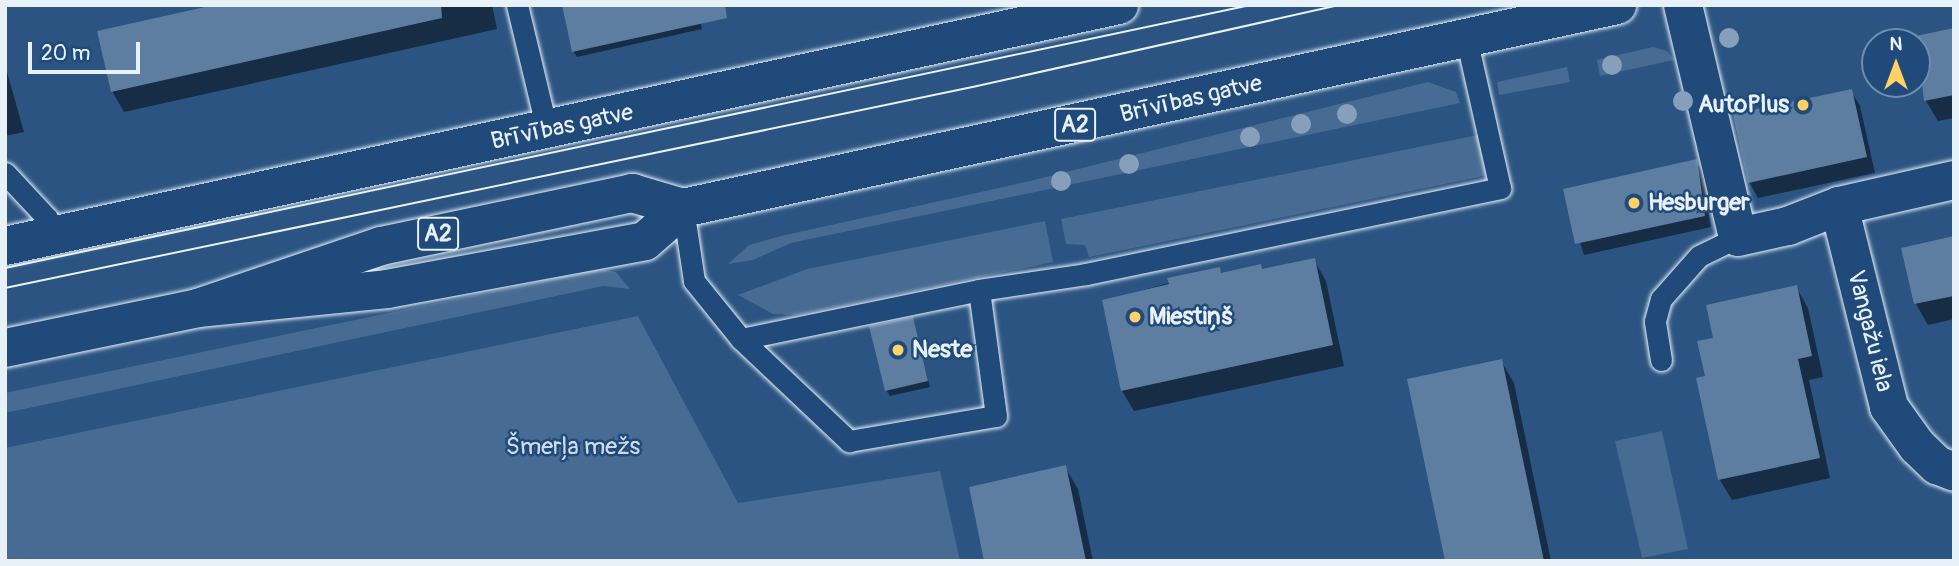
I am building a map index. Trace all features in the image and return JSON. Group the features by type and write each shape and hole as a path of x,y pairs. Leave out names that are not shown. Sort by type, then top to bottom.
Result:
{"main road":[{"name":"Brīvības gatve","path":"5,246 1119,5"},
{"name":"Brīvības gatve","path":"5,348 198,308 387,289 645,241 683,208 1617,5"},
{"path":"1683,5 1738,237 1788,226 1839,206 1954,180"},
{"name":"Vangažu iela","path":"1839,206 1889,407 1917,446 1937,464 1954,472"}],"lane":[{"path":"517,5 547,130"},
{"path":"741,339 979,290 1086,274 1500,188 1466,37"},
{"path":"5,173 47,218 52,236"},
{"path":"683,208 694,281 741,339 849,441 996,416 979,290"},
{"path":"1661,360 1655,321 1661,299 1699,256 1738,237"}],"green space":[{"path":"1653,47 1667,51 1674,60 1600,76 1597,60"},
{"path":"1567,67 1570,82 1499,95 1497,82"},
{"path":"1428,82 1456,92 1460,103 791,243 753,260 728,264 749,245 781,236 1030,181"},
{"path":"1478,135 1488,175 1089,257 1085,245 1066,244 1061,219"},
{"path":"1045,221 1053,262 796,315 773,314 738,295 807,269"},
{"path":"600,269 616,272 630,289 603,286 5,413 5,393"},
{"name":"Šmerļa mežs","path":"638,316 738,503 940,471 960,561 5,561 5,448"},
{"path":"1662,431 1688,549 1642,558 1615,441"}],"building":[{"path":"214,5 441,5 442,18 111,92 97,31"},
{"path":"562,5 725,5 727,18 572,52"},
{"path":"1954,28 1954,95 1924,101 1924,98 1931,98 1931,33"},
{"path":"1852,89 1867,157 1748,183 1733,114"},
{"path":"1697,159 1705,216 1575,244 1563,189"},
{"path":"1954,236 1954,296 1914,304 1901,248"},
{"path":"1315,258 1333,345 1121,391 1102,300 1169,284 1167,278 1220,267 1221,273 1261,264 1262,269"},
{"path":"1797,285 1812,356 1798,359 1820,458 1718,480 1696,378 1705,376 1697,341 1713,338 1706,305"},
{"name":"Neste","path":"913,317 928,381 885,391 869,326"},
{"path":"1502,359 1544,561 1445,561 1407,379"},
{"path":"1066,465 1086,561 984,561 969,487"}],"tram line":[{"path":"5,268 1251,5"},
{"path":"5,288 977,86 1339,5"}],"place":[{"name":"AutoPlus","path":"1803,105"},
{"name":"Hesburger","path":"1634,203"},
{"name":"Miestiņš","path":"1135,317"},
{"name":"Neste","path":"898,350"}]}
